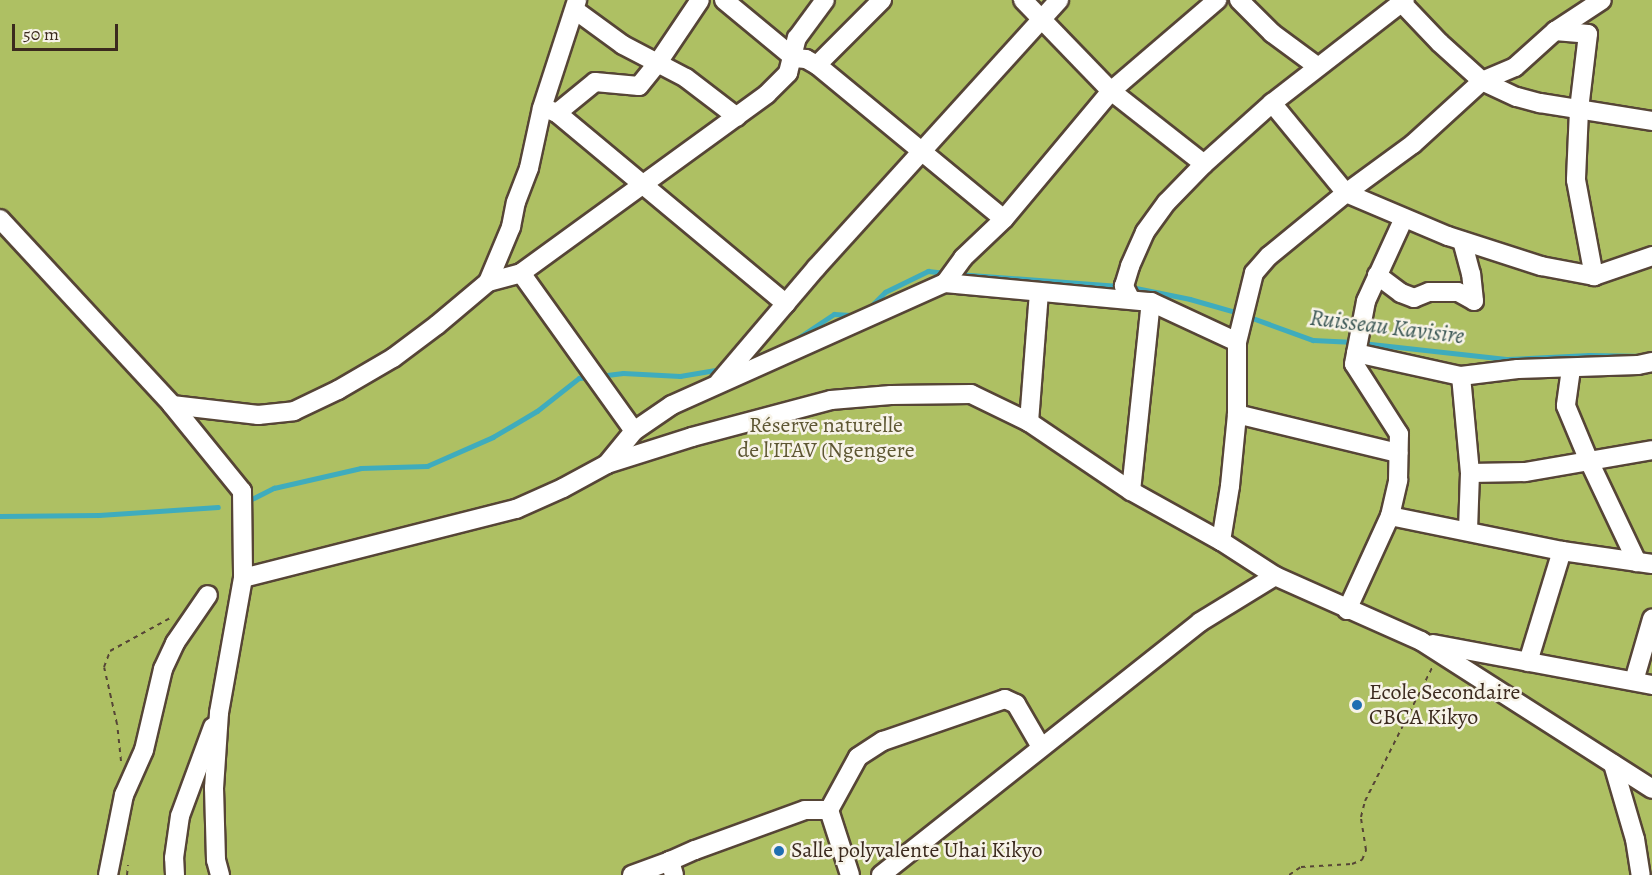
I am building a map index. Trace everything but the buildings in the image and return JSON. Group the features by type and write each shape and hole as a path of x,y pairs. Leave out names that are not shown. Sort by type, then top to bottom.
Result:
{"street":[{"path":"550,110 595,82 639,86 659,61 700,0"},
{"path":"724,0 794,58 806,59 817,66 1004,219"},
{"path":"172,405 258,415 294,411 338,390 393,358 488,282 521,273 767,94 788,73 794,58 797,38 825,0"},
{"path":"817,66 882,0"},
{"path":"1023,0 1111,91 1204,164"},
{"path":"716,385 1040,17 1059,0"},
{"path":"945,283 963,258 1004,219 1111,91 1217,0"},
{"path":"1239,0 1272,33 1317,66"},
{"path":"1221,541 1230,486 1237,414 1237,342 1254,273 1269,256 1346,193 1413,144 1482,81 1515,66 1555,31 1602,0"},
{"path":"1131,300 1124,286 1145,232 1167,202 1204,164 1272,103 1401,1 1482,81 1517,97 1579,110 1652,121"},
{"path":"488,282 511,227 516,202 550,110 576,5 623,45 659,61 686,78 737,117"},
{"path":"1555,31 1588,34 1579,110 1576,180 1594,276"},
{"path":"1272,103 1346,193 1404,218 1462,241 1541,266 1594,276 1652,256"},
{"path":"550,110 786,304"},
{"path":"1347,610 1390,516 1398,480 1399,434 1354,364 1366,301 1404,218"},
{"path":"0,219 172,405 242,491 243,578 219,713 214,788 216,860 220,875"},
{"path":"1377,276 1392,288 1414,298 1428,292 1458,292 1474,301 1471,274 1462,241"},
{"path":"521,273 634,431"},
{"path":"607,464 634,431 672,405 945,283 1151,302 1237,342"},
{"path":"1029,422 1039,292"},
{"path":"1131,490 1151,302"},
{"path":"1356,353 1461,376 1518,369 1571,369 1652,362"},
{"path":"1571,369 1566,406 1589,461 1644,563"},
{"path":"1461,376 1470,473 1468,531"},
{"path":"243,578 516,509 563,488 607,464 831,400 926,393 971,394 1029,422 1131,490 1221,541 1275,576 1420,641 1652,789"},
{"path":"1237,414 1398,453"},
{"path":"1470,473 1525,472 1652,450"},
{"path":"1390,516 1562,550 1644,563"},
{"path":"1528,662 1562,550"},
{"path":"881,875 1200,622 1275,576"},
{"path":"108,875 124,795 144,750 163,669 175,643 208,595"},
{"path":"1634,681 1652,619"},
{"path":"1420,641 1652,685"},
{"path":"850,875 829,810 858,757 883,741 1005,699 1016,704 1041,747"},
{"path":"175,875 174,858 180,816 219,713"},
{"path":"1613,764 1635,839 1641,875"},
{"path":"632,875 672,868 806,810 829,810"}],"path":[{"path":"124,795 117,724 104,667 110,651 172,617"},
{"path":"1289,875 1301,867 1352,864 1362,860 1366,850 1361,817 1365,801 1440,653"},
{"path":"127,875 128,857"}],"green space":[{"name":"Réserve naturelle de l'ITAV (Ngengere","path":"0,0 1652,0 1652,875 0,875"}],"waterway":[{"path":"867,310 885,292 928,271 946,273"},
{"path":"957,274 1119,286"},
{"name":"Ruisseau Kavisire","path":"1131,287 1190,299 1239,313"},
{"path":"789,344 834,314 855,315"},
{"name":"Ruisseau Kavisire","path":"1247,316 1313,340 1354,342"},
{"name":"Ruisseau Kavisire","path":"1362,343 1508,359 1589,355 1647,356 1652,353"},
{"path":"747,360 775,349"},
{"path":"599,376 623,373 680,376 722,369"},
{"path":"246,502 274,488 361,468 427,466 493,437 537,411 579,378 591,377"},
{"path":"0,516 99,515 218,507"}],"place":[{"name":"Ecole Secondaire CBCA Kikyo","path":"1357,705"},
{"name":"Salle polyvalente Uhai Kikyo","path":"779,851"}]}
